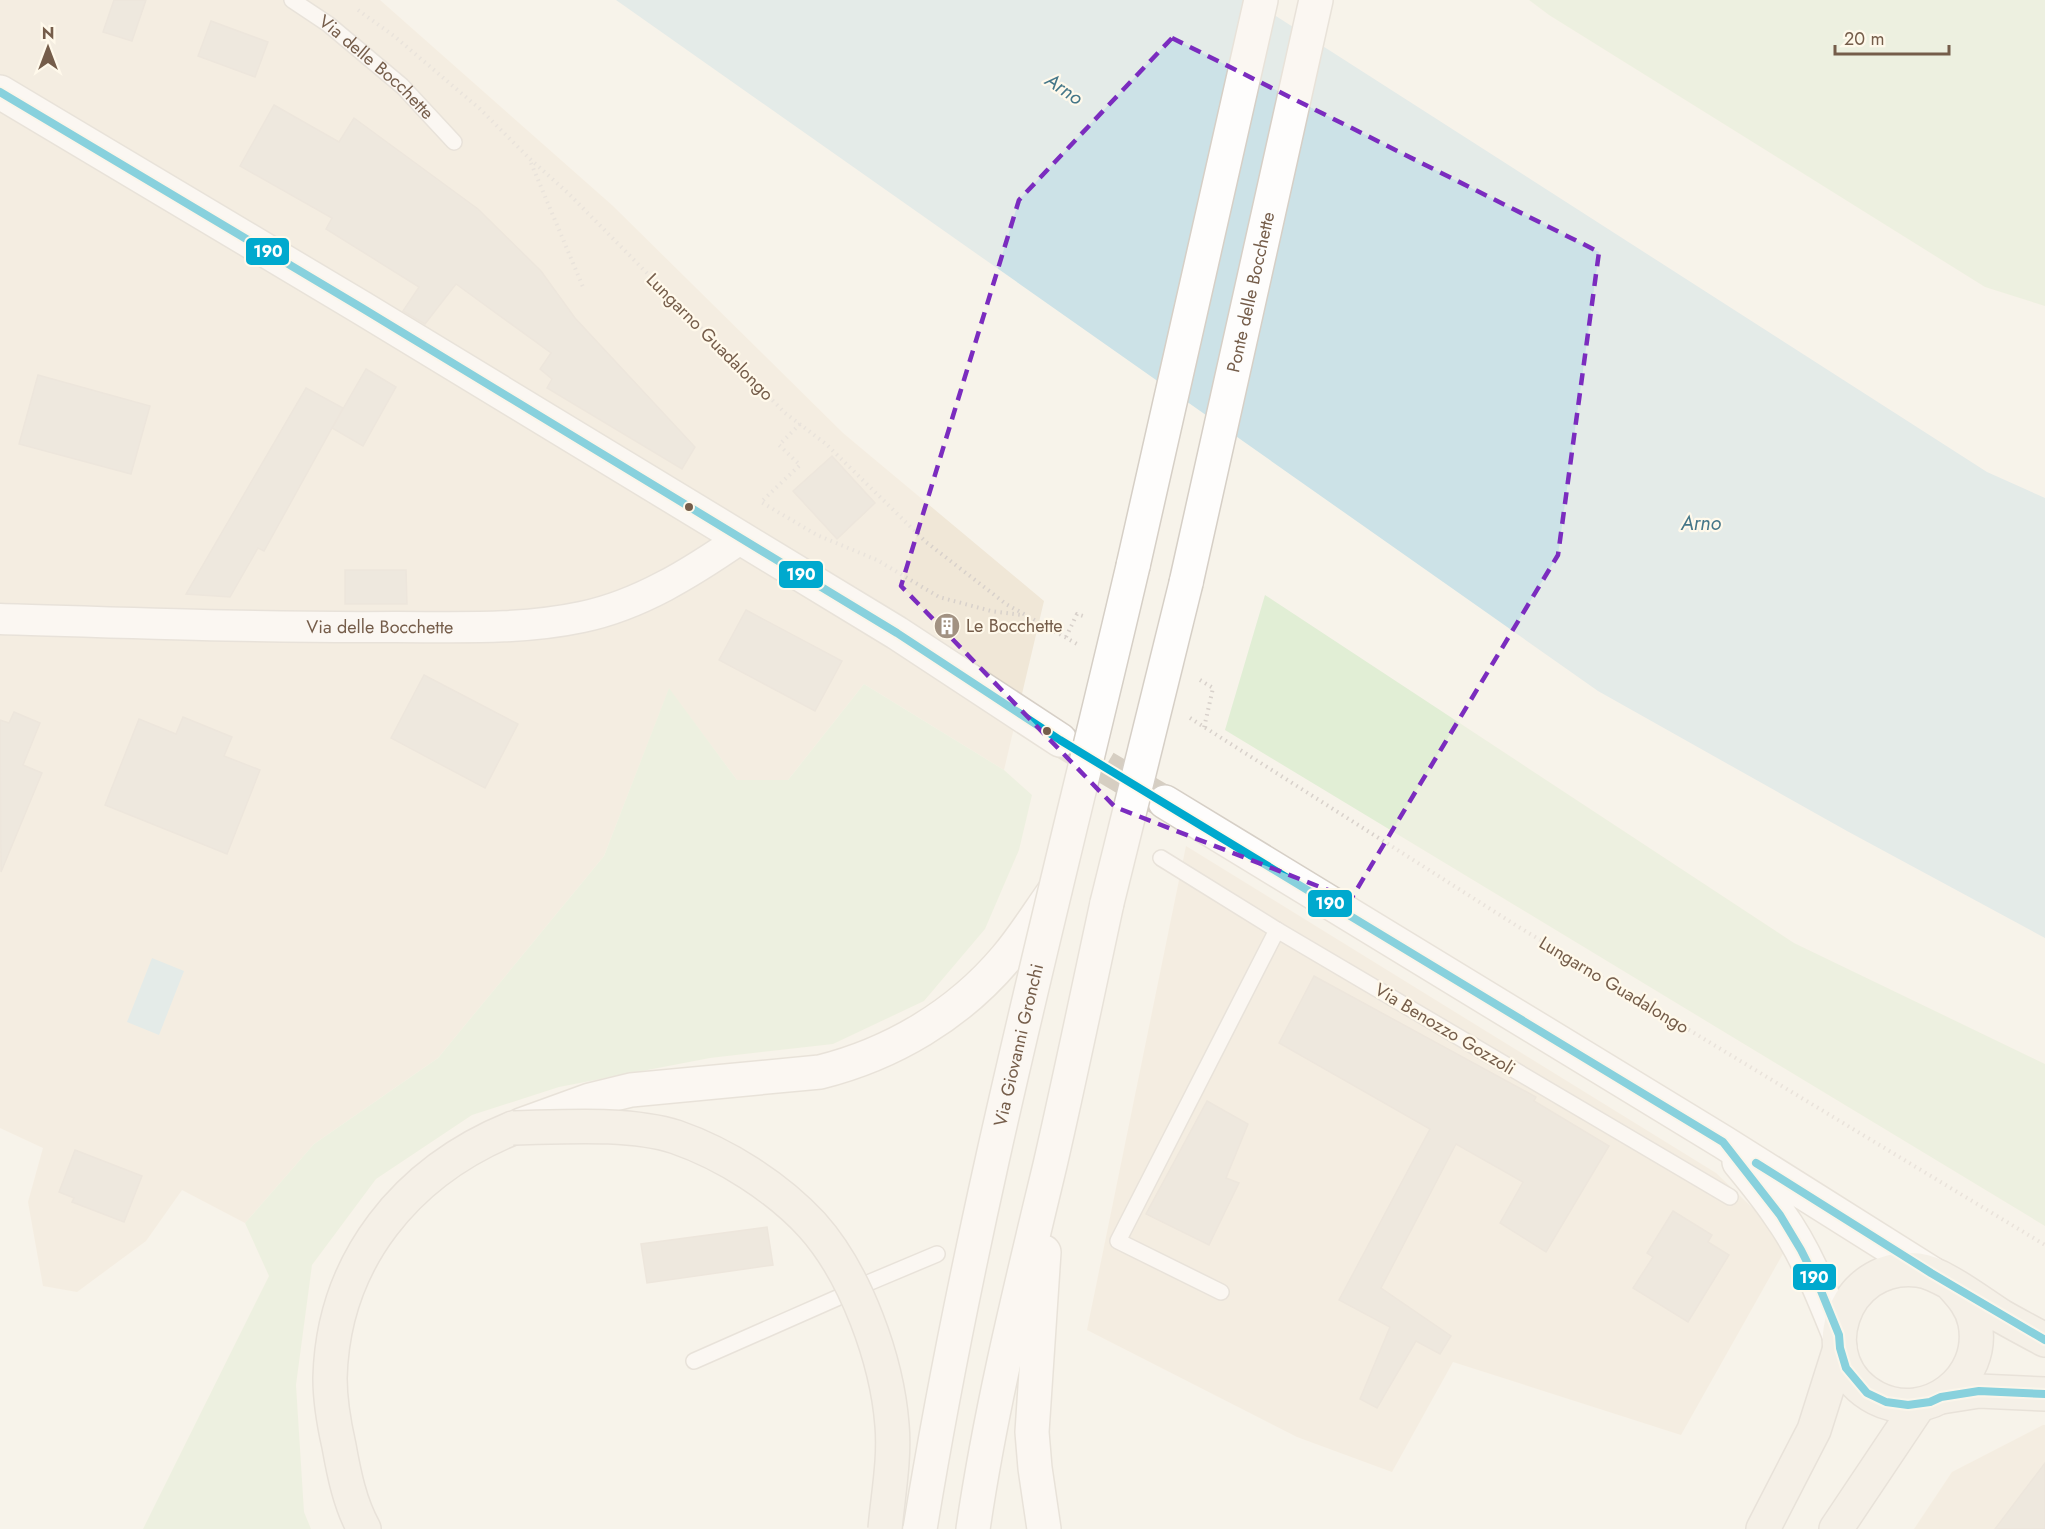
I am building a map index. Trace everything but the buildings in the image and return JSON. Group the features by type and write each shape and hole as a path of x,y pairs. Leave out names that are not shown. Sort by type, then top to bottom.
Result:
{"main road":[{"name":"Via Giovanni Gronchi","path":"920,1529 957,1323 1262,0"},
{"name":"Ponte delle Bocchette","path":"1050,1163 1107,903 1186,583 1316,0"},
{"path":"0,92 362,308 897,633 1060,740"},
{"path":"1165,802 1723,1142 2003,1317 2045,1340"},
{"path":"364,1529 351,1497 332,1409 330,1379 336,1326 350,1282 379,1229 426,1178 456,1156 496,1135 590,1100 631,1090 820,1072 850,1064 894,1046 937,1020 986,979 1007,957 1056,889"},
{"path":"513,1128 615,1127 675,1137 712,1153 762,1182 781,1195 813,1227 834,1255 865,1316 877,1347 886,1384 892,1428 885,1529"},
{"path":"1723,1142 1780,1215 1819,1286 1840,1341 1842,1358 1852,1377 1867,1393 1897,1405 1979,1391 2045,1394"},
{"path":"972,1529 989,1426 1050,1163"},
{"path":"1044,1529 1032,1432 1050,1163"},
{"path":"1763,1529 1814,1430 1840,1341 1844,1312 1856,1292 1874,1278 1896,1270 1920,1270 1941,1279 1962,1295 1972,1314 1977,1336 1971,1365 1953,1389 1930,1401 1836,1529"}],"street":[{"name":"Via delle Bocchette","path":"0,619 345,628 490,627 559,621 607,610 654,591 683,576 740,539"}],"lane":[{"name":"Via delle Bocchette","path":"292,0 328,24 402,86 454,142"},
{"name":"Via Benozzo Gozzoli","path":"1161,858 1277,930 1730,1197"},
{"path":"1221,1292 1118,1241 1277,930"},
{"path":"868,1283 937,1254"},
{"path":"694,1361 837,1298"}],"path":[{"name":"Lungarno Guadalongo","path":"353,6 394,36 480,109 569,194 785,413 826,444 926,542 1006,604 1082,648"},
{"path":"530,159 583,287"},
{"path":"800,424 779,445 800,465 761,502 817,536 877,560 939,597 991,611 1024,615"},
{"name":"Lungarno Guadalongo","path":"1188,717 1517,926 2045,1245"}],"highlighted area":[{"path":"1172,38 1599,252 1558,555 1351,899 1115,807 901,586 1019,200"}],"shaded area":[{"path":"0,0 380,0 613,206 843,433 1044,601 1004,770 864,684 788,780 737,780 669,689 604,856 438,1058 314,1144 245,1223 182,1190 146,1241 77,1292 43,1286 28,1202 43,1148 0,1128"},
{"path":"1186,846 1716,1173 1760,1215 1785,1250 1681,1435 1453,1362 1392,1472 1297,1437 1087,1330"},
{"path":"2045,1425 2045,1529 1914,1529 1952,1472"}],"green space":[{"path":"1529,0 2045,0 2045,306 1985,287 1549,15"},
{"path":"1265,595 1794,943 2045,1064 2045,1226 1225,730"},
{"path":"864,684 1004,770 1032,795 1019,850 985,929 924,1001 833,1044 710,1058 559,1087 472,1115 376,1179 312,1265 296,1385 304,1512 311,1529 143,1529 269,1276 245,1223 314,1144 438,1058 604,856 669,688 737,780 788,780"}],"water":[{"name":"Arno","path":"616,0 1251,0 1987,472 2045,498 2045,938 1847,831 1598,691"},
{"path":"152,958 184,971 159,1035 127,1022"}],"tunnel":[{"path":"1063,742 1161,800"}],"transit line":[{"name":"190","path":"0,92 362,308 897,633 1060,740 1723,1142 1780,1215 1801,1250 1839,1335 1846,1368 1867,1393 1886,1402 1908,1405 1979,1391 2045,1394"},
{"name":"190","path":"1756,1163 1931,1273 2045,1340"}],"place":[{"name":"Le Bocchette","path":"947,626"}]}
